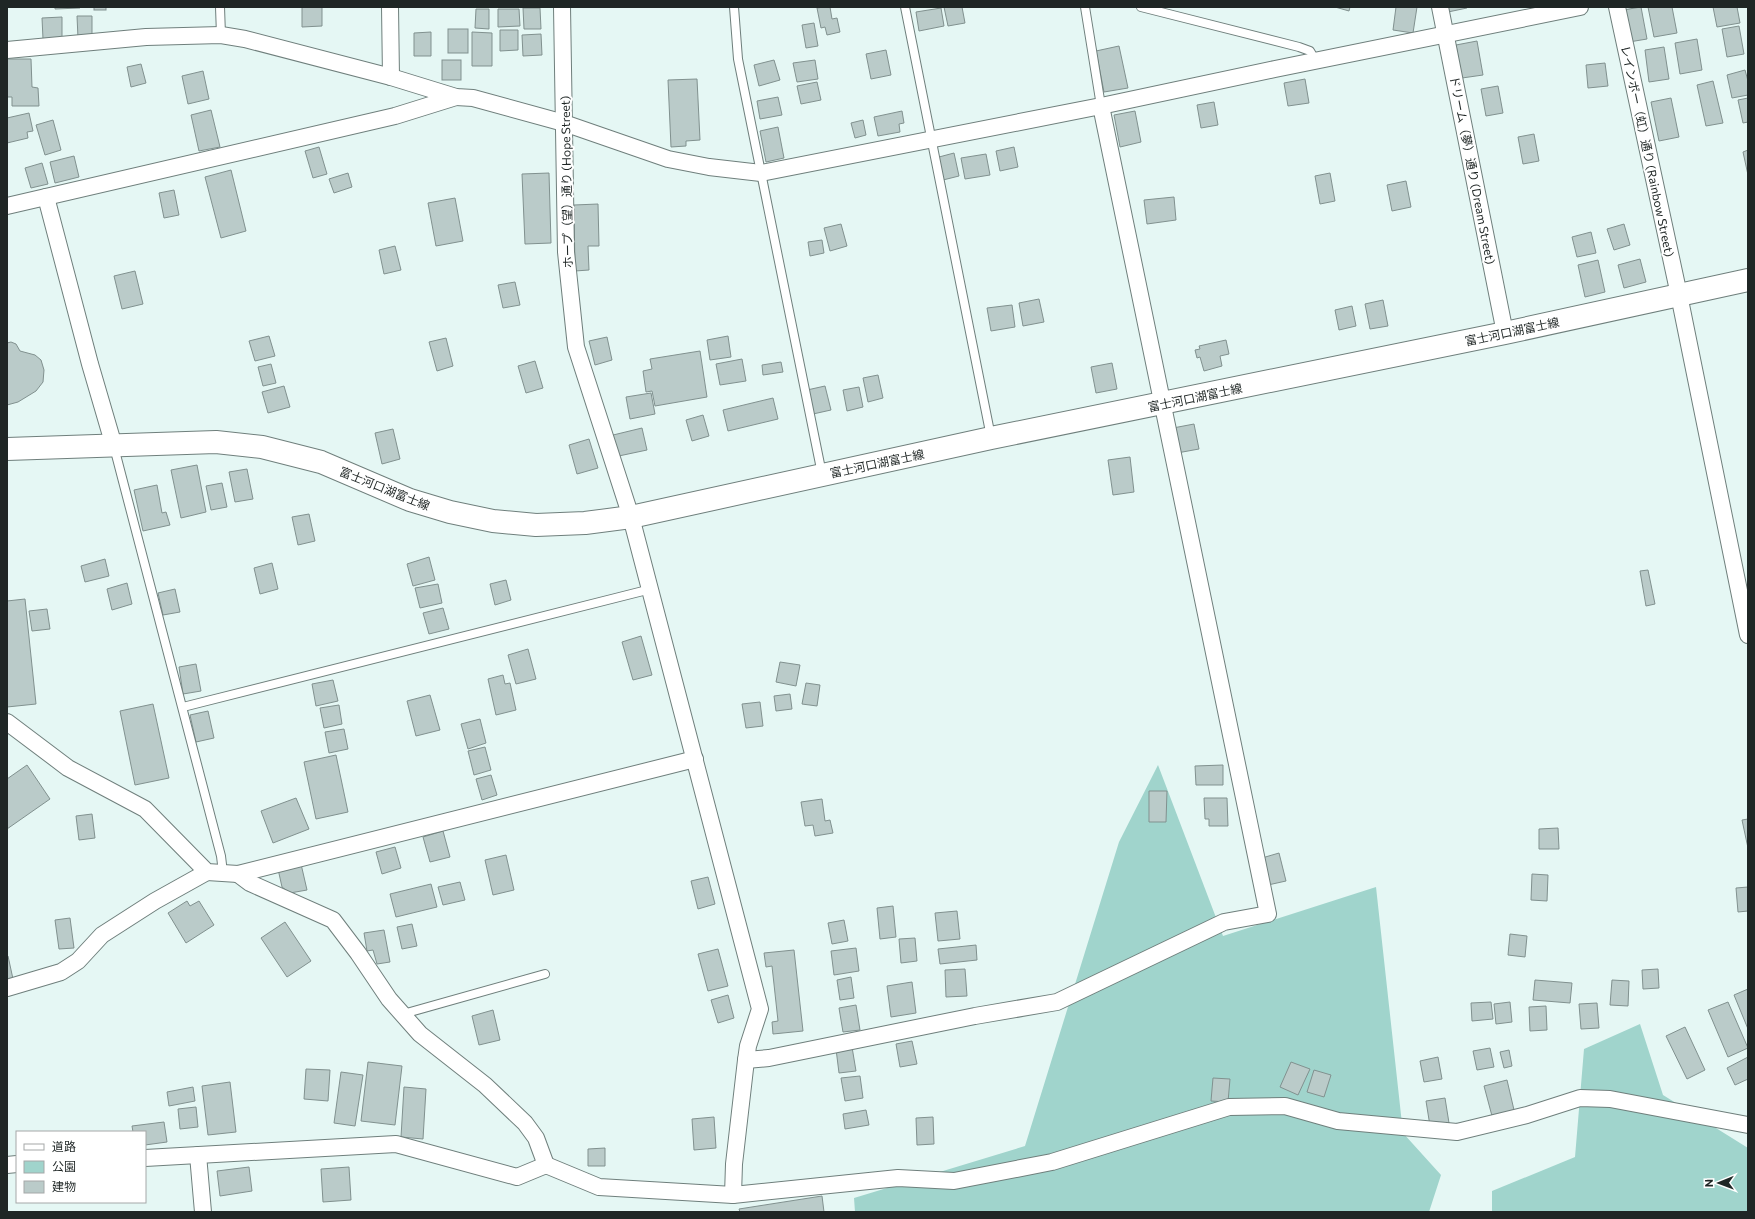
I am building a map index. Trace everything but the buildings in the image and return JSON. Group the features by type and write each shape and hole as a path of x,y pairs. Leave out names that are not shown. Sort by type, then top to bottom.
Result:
{"main road":[{"name":"富士河口湖富士線","path":"7,449 216,442 262,447 321,462 410,500 450,512 493,521 536,525 585,523 631,516 991,438 1505,333 1748,280"}],"street":[{"path":"390,7 391,77"},
{"name":"ホープ（望）通り (Hope Street)","path":"562,7 566,252 576,347 631,516 760,1009 748,1046 734,1164 733,1196"},
{"name":"ドリーム（夢）通り (Dream Street)","path":"1440,7 1505,333"},
{"path":"7,50 146,37 221,35 245,39 391,77 456,97 473,98 564,123 668,159 709,167 761,173 1101,106 1580,7"},
{"name":"レインボー（虹）通り (Rainbow Street)","path":"1618,7 1679,295 1748,635"},
{"path":"7,206 395,116 456,97"},
{"path":"746,1060 769,1058 975,1016 1057,1002 1224,922 1268,914 1101,106"},
{"path":"46,196 90,364 114,446"},
{"path":"7,722 68,768 145,809 207,872"},
{"path":"7,988 61,972 78,961 102,935 155,901 207,872 230,873 694,759"},
{"path":"230,873 333,920 358,952 389,999 420,1034 485,1085 525,1123 536,1138 546,1165"},
{"path":"146,1158 396,1144 517,1177 546,1165 599,1187 733,1196 898,1178 954,1181 1052,1162 1229,1107 1284,1106 1338,1121 1457,1132 1527,1115 1580,1098 1610,1099 1748,1125"},
{"path":"198,1155 203,1212"}],"lane":[{"path":"220,7 221,35"},
{"path":"734,7 738,59 822,475"},
{"path":"905,7 991,438"},
{"path":"1085,7 1101,106"},
{"path":"1141,7 1299,47 1310,51 1316,61"},
{"path":"114,446 221,856 230,873"},
{"path":"183,707 651,588"},
{"path":"402,1014 545,974"}],"green space":[{"path":"1158,765 1223,936 1376,887 1403,1133 1441,1175 1429,1212 855,1212 854,1198 1025,1146 1119,842"},
{"path":"1640,1024 1663,1095 1748,1148 1748,1212 1492,1212 1492,1191 1575,1157 1584,1049"}]}
